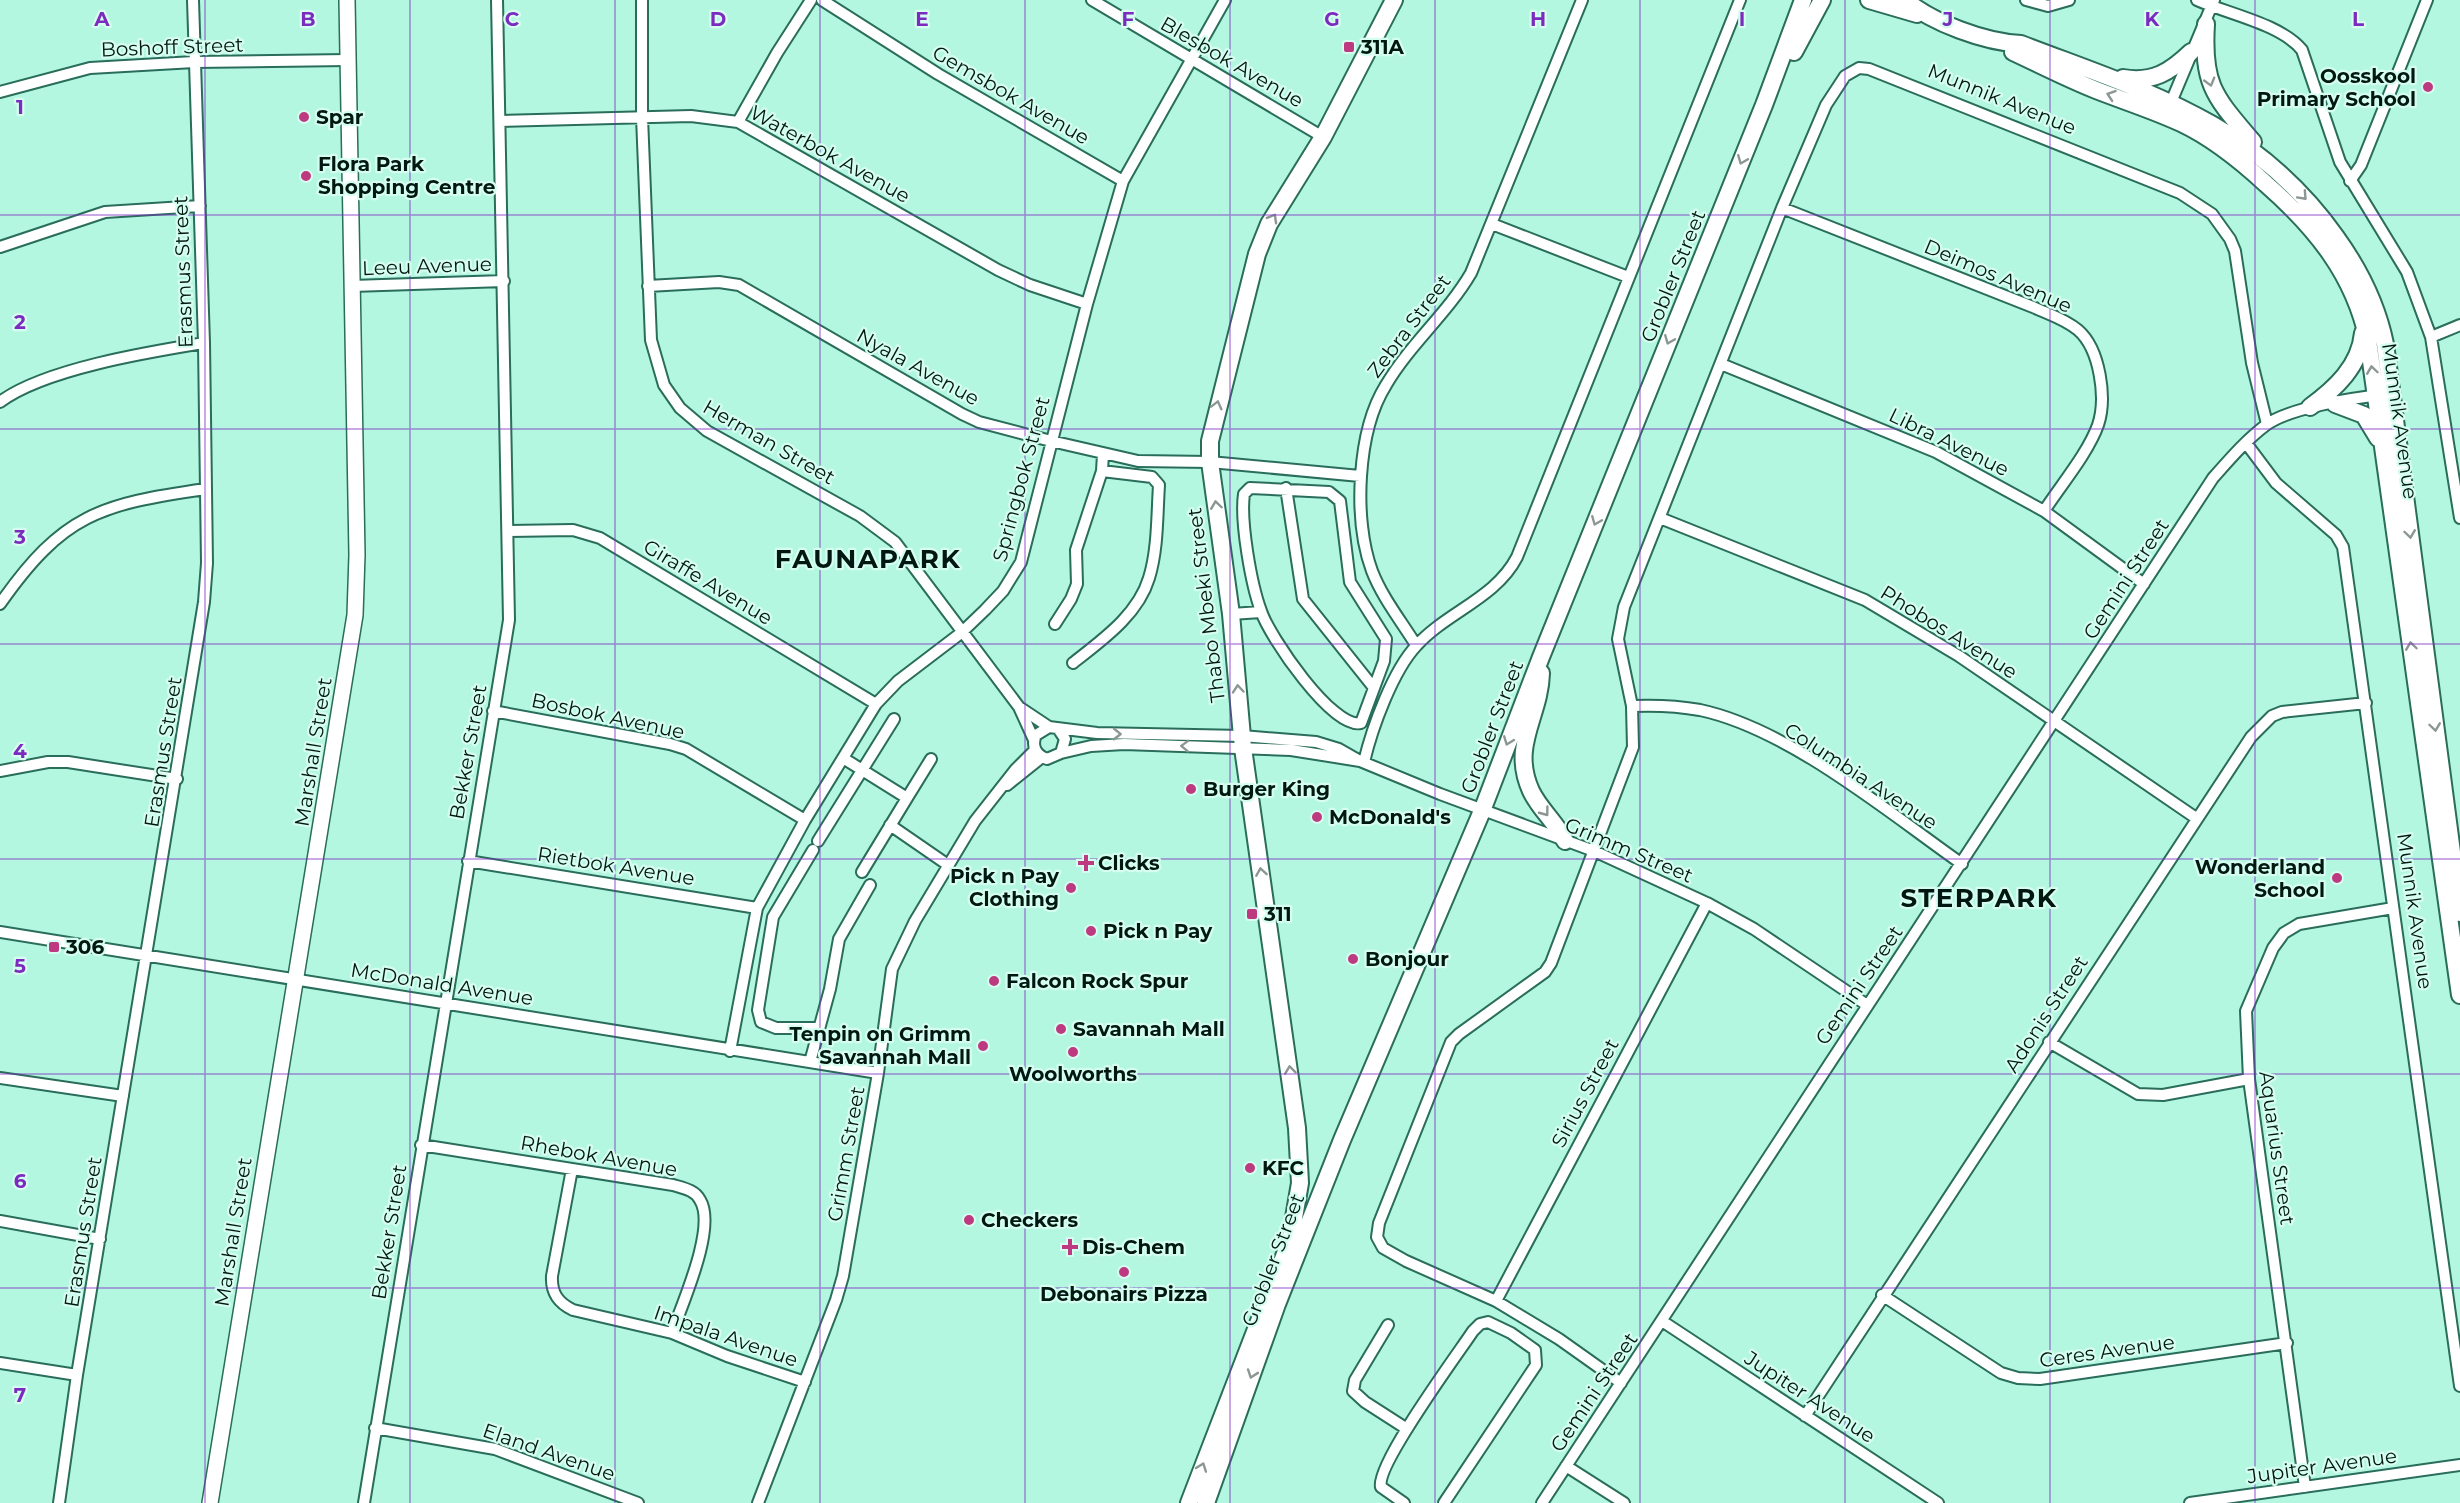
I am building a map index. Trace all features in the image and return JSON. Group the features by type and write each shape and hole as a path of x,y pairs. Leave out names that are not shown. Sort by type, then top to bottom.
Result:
{"main road":[{"name":"Thabo Mbeki Street","path":"1290,1241 1300,1183 1297,1128 1243,742 1231,614 1210,462 1214,419 1257,254 1269,224 1323,137 1394,0"},
{"name":"Grobler Street","path":"1206,1503 1271,1319 1342,1140 1482,811 1541,657 1764,105 1803,0"},
{"path":"1764,105 1783,79 1798,41 1822,0"},
{"path":"1869,0 1924,15"},
{"name":"Munnik Avenue","path":"1905,0 1924,15 2002,43 2020,44 2102,75 2168,110 2236,137 2274,166 2316,209 2352,260 2378,316 2385,344 2383,453 2460,995"},
{"path":"2205,24 2205,63 2213,93 2274,166"},
{"name":"Munnik Avenue","path":"2002,43 2013,52 2095,90 2168,110 2228,152 2299,214 2338,264 2363,320 2383,394 2460,913"},
{"path":"2102,75 2129,79 2154,78 2172,71 2191,52"},
{"path":"2310,407 2337,386 2350,369 2360,348 2363,320"},
{"path":"2335,404 2364,415 2374,430 2383,453"},
{"path":"1541,657 1541,684 1524,738 1524,764 1534,798 1565,842"},
{"path":"1271,1319 1271,1304 1290,1241 1342,1140"},
{"name":"Grobler Street","path":"1190,1503 1290,1241"}],"street":[{"name":"Erasmus Street","path":"59,1503 77,1375 177,779 204,602 207,563 204,343 193,0"},
{"name":"Marshall Street","path":"210,1503 355,615 347,0"},
{"name":"Bekker Street","path":"364,1503 509,620 497,0"},
{"name":"Herman Street","path":"642,0 642,117 648,285 654,355 664,386 680,408 706,431 775,467 882,530 909,557 961,633 1019,707 1037,749"},
{"path":"738,122 811,0"},
{"name":"Gemsbok Avenue","path":"822,0 938,74 1123,181"},
{"name":"Blesbok Avenue","path":"1092,0 1323,137"},
{"name":"Springbok Street","path":"730,1051 757,908 806,820 876,704 898,681 961,633 1003,591 1021,562 1051,441 1123,181 1225,0"},
{"name":"Zebra Street","path":"1416,645 1371,569 1364,532 1360,476 1370,424 1379,396 1394,373 1461,290 1492,224 1582,0"},
{"path":"1362,761 1391,688 1416,645 1493,588 1511,570 1740,0"},
{"path":"2026,0 2052,6 2069,0"},
{"path":"2197,0 2213,3 2277,31 2293,40 2302,50 2333,144 2350,181 2407,272 2431,337 2460,518"},
{"path":"2350,181 2361,165 2427,0"},
{"path":"2168,110 2213,3"},
{"name":"Boshoff Street","path":"0,92 90,68 194,62 348,60"},
{"name":"Munnik Avenue","path":"1782,207 1835,89 1854,70 1869,69 2180,193 2212,214 2223,225 2235,251 2252,363 2266,424"},
{"name":"Waterbok Avenue","path":"500,121 691,116 738,122 998,270 1030,285 1088,304"},
{"path":"0,247 105,212 200,206"},
{"path":"1621,1383 1559,1339 1496,1301 1406,1261 1379,1244 1381,1216 1447,1050 1459,1034 1547,969 1594,851 1633,747 1632,706 1620,648 1619,631 1624,608 1782,207"},
{"name":"Deimos Avenue","path":"1782,207 2033,307 2068,323 2083,335 2091,349 2101,390 2099,423 2085,450 2044,510"},
{"path":"1492,224 1628,277"},
{"name":"Leeu Avenue","path":"352,286 504,281"},
{"name":"Nyala Avenue","path":"648,285 719,282 739,285 979,422 1138,461 1210,462 1360,476"},
{"path":"2431,337 2460,325"},
{"path":"0,402 39,383 104,362 140,353 204,343"},
{"name":"Libra Avenue","path":"1721,364 1916,443 2044,510 2144,584"},
{"name":"Gemini Street","path":"1542,1503 2213,478 2266,424 2310,407 2383,394"},
{"name":"Munnik Avenue","path":"2246,443 2276,483 2336,535 2343,547 2460,1386"},
{"path":"1055,624 1071,600 1077,584 1076,550 1102,471 1103,454"},
{"path":"1073,663 1113,631 1133,608 1149,580 1153,562 1159,485 1157,480 1152,477 1102,471"},
{"path":"1256,487 1286,488 1332,493 1340,501 1350,582 1386,639 1384,661 1361,723 1350,723 1341,718 1314,690 1289,660 1261,612 1249,557 1244,494 1256,487"},
{"path":"1286,488 1303,599 1374,688"},
{"path":"0,604 37,555 53,540 89,515 143,499 206,489"},
{"name":"Phobos Avenue","path":"1660,518 1859,597 1959,656 2196,819"},
{"name":"Giraffe Avenue","path":"509,531 573,530 600,538 876,704"},
{"path":"1231,614 1261,612"},
{"name":"Adonis Street","path":"1805,1416 1882,1295 2251,737 2272,716 2300,709 2366,703"},
{"name":"Columbia Avenue","path":"1632,706 1662,705 1701,711 1769,737 1834,775 1962,864"},
{"name":"Herman Street","path":"1019,707 1054,728"},
{"name":"Bosbok Avenue","path":"494,711 678,747 700,755 806,820"},
{"path":"818,1028 776,1028 761,1022 758,1010 773,917 894,719"},
{"path":"1054,728 1065,739 1061,753 1053,759 1037,749 1039,730 1054,728"},
{"name":"Grimm Street","path":"1054,728 1243,742 1362,761 1482,811 1594,851 1707,903 1754,929 1867,1005"},
{"name":"Grimm Street","path":"1061,753 1091,746 1124,744 1243,742"},
{"name":"Grimm Street","path":"758,1503 843,1276 878,1073 892,969 915,921 975,821 1037,749"},
{"path":"843,758 907,798"},
{"path":"862,872 931,759"},
{"path":"0,771 48,762 68,762 177,779"},
{"path":"890,825 948,865"},
{"name":"Rietbok Avenue","path":"468,861 757,908"},
{"path":"810,1062 830,989 838,939 870,885"},
{"name":"Sirius Street","path":"1496,1301 1707,903"},
{"name":"Aquarius Street","path":"2305,1487 2287,1343 2248,1079 2246,1011 2273,948 2284,933 2299,924 2392,908"},
{"name":"McDonald Avenue","path":"0,932 878,1073"},
{"path":"2049,1042 2138,1094 2163,1095 2248,1079"},
{"path":"0,1078 123,1096"},
{"name":"Rhebok Avenue","path":"421,1145 673,1185 692,1191 699,1198 705,1218 704,1232 672,1333"},
{"name":"Impala Avenue","path":"572,1169 552,1276 555,1294 573,1310 672,1333 727,1356 805,1382"},
{"path":"0,1221 100,1239"},
{"name":"Ceres Avenue","path":"1882,1295 2001,1373 2018,1378 2040,1379 2287,1343"},
{"path":"1404,1503 1381,1487 1380,1475 1407,1429 1480,1324 1488,1322 1497,1325 1535,1350 1538,1360 1535,1369 1444,1503"},
{"name":"Jupiter Avenue","path":"1662,1322 1938,1503"},
{"path":"1388,1325 1353,1389 1365,1402 1407,1429"},
{"path":"0,1363 77,1375"},
{"name":"Eland Avenue","path":"375,1428 495,1449 638,1503"},
{"name":"Jupiter Avenue","path":"2190,1503 2460,1465"},
{"path":"1566,1466 1624,1503"}],"place":[{"name":"311A","path":"1349,47"},
{"name":"Oosskool Primary School","path":"2428,87"},
{"name":"Spar","path":"304,117"},
{"name":"Flora Park Shopping Centre","path":"306,176"},
{"name":"Burger King","path":"1191,789"},
{"name":"McDonald's","path":"1317,817"},
{"name":"Clicks","path":"1086,863"},
{"name":"Wonderland School","path":"2337,878"},
{"name":"Pick n Pay Clothing","path":"1071,888"},
{"name":"311","path":"1252,914"},
{"name":"Pick n Pay","path":"1091,931"},
{"name":"306","path":"54,947"},
{"name":"Bonjour","path":"1353,959"},
{"name":"Falcon Rock Spur","path":"994,981"},
{"name":"Savannah Mall","path":"1061,1029"},
{"name":"Tenpin on Grimm Savannah Mall","path":"983,1046"},
{"name":"Woolworths","path":"1073,1052"},
{"name":"KFC","path":"1250,1168"},
{"name":"Checkers","path":"969,1220"},
{"name":"Dis-Chem","path":"1070,1247"},
{"name":"Debonairs Pizza","path":"1124,1272"}],"district":[{"name":"FAUNAPARK","path":"868,559"},
{"name":"STERPARK","path":"1979,898"}]}
